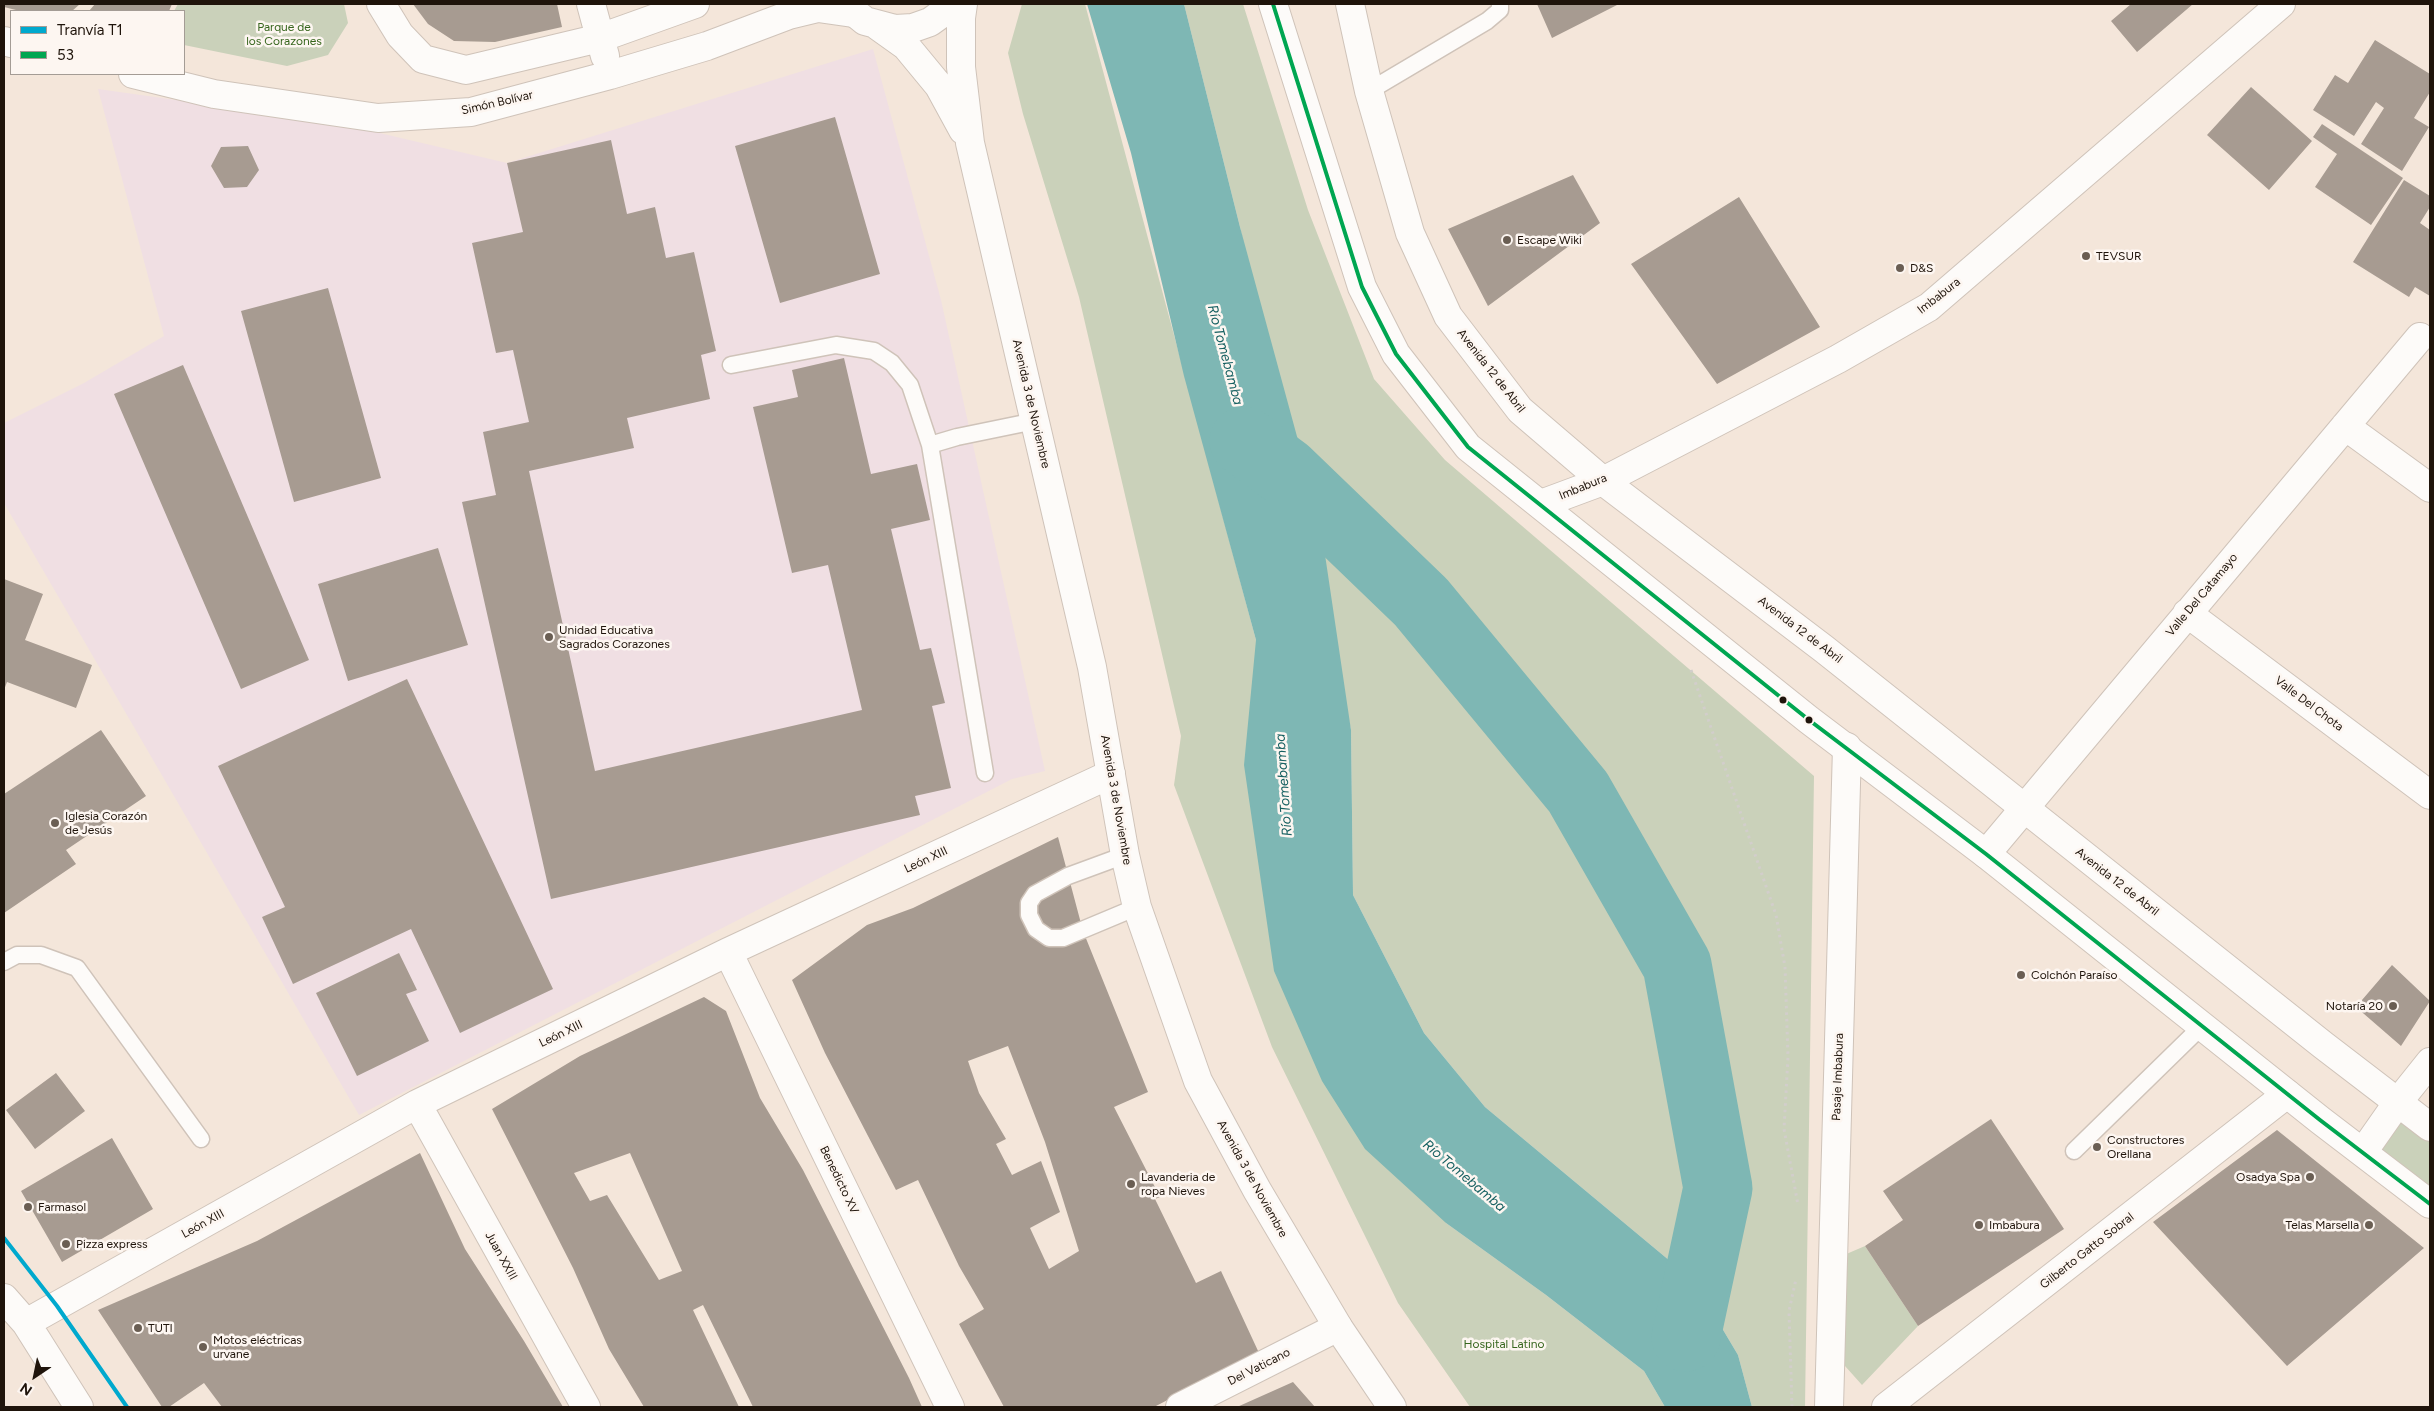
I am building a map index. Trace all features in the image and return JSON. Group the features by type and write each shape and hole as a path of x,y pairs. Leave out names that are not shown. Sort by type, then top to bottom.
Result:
{"street":[{"path":"591,4 610,75"},
{"path":"381,5 400,35 423,59 466,70 600,38 695,4"},
{"path":"878,26 895,29 913,28 930,22 955,4"},
{"name":"Avenida 3 de Noviembre","path":"963,4 961,18 961,67 970,143 1092,667 1125,855 1137,906 1198,1081 1257,1190 1338,1327 1392,1407"},
{"path":"1274,4 1362,287 1396,354 1468,447 1809,720 1848,747 1986,854 2287,1094 2430,1204"},
{"name":"Avenida 12 de Abril","path":"1350,4 1369,91 1410,233 1448,316 1520,410 1603,481 1824,648 2430,1127"},
{"name":"Imbabura","path":"1541,504 1603,481 1631,464 1838,359 1929,307 2281,4"},
{"name":"Simón Bolívar","path":"137,75 214,94 378,118 471,112 610,75 707,46 808,10 818,8 849,8 878,26"},
{"name":"Avenida 3 de Noviembre","path":"878,26 906,46 939,86 970,143"},
{"name":"Valle Del Catamayo","path":"1986,854 2420,336"},
{"path":"2345,426 2430,488"},
{"name":"Valle Del Chota","path":"2187,613 2430,795"},
{"name":"Pasaje Imbabura","path":"1829,1407 1848,747"},
{"name":"León XIII","path":"26,1323 417,1104 728,952 1111,774"},
{"name":"Benedicto XV","path":"728,952 950,1407"},
{"path":"2363,1152 2398,1102 2430,1062"},
{"name":"Gilberto Gatto Sobral","path":"1886,1407 1915,1399 2287,1094"},
{"name":"Juan XXIII","path":"417,1104 586,1407"},
{"path":"4,1298 26,1323 79,1407"},
{"name":"Del Vaticano","path":"1180,1407 1338,1327"}],"lane":[{"path":"1369,91 1487,21 1500,10 1500,4"},
{"path":"731,365 836,345 874,351 892,363 910,385 930,445 985,773"},
{"path":"930,445 957,437 1035,421"},
{"path":"1125,855 1068,876 1035,894 1029,903 1029,915 1036,929 1049,938 1063,938 1137,906"},
{"path":"4,962 17,955 41,955 77,968 201,1139"},
{"path":"2074,1152 2202,1026"}],"path":[{"path":"1689,664 1776,915 1784,967 1786,1003 1788,1057 1784,1129 1798,1206"},
{"path":"1792,1407 1789,1380 1789,1311 1798,1272"}],"shaded area":[{"name":"Unidad Educativa Sagrados Corazones","path":"873,49 941,300 1045,771 1012,779 359,1115 4,503 4,423 84,383 164,336 98,89 333,122 507,163"}],"green space":[{"name":"Parque de los Corazones","path":"178,4 344,4 348,23 328,55 287,66 185,45 185,10 175,10"},
{"name":"Hospital Latino","path":"1022,4 1085,4 1256,640 1446,1223 1546,1295 1644,1371 1665,1407 1470,1407 1398,1303 1272,1047 1174,785 1181,736 1079,297 1023,114 1008,53"},
{"path":"1184,4 1243,4 1308,210 1374,379 1445,460 1814,776 1805,1407 1752,1407 1738,1355 1694,1281 1485,1107 1424,1033 1353,895 1351,730 1240,227"},
{"path":"2400,1112 2430,1135 2430,1197 2372,1151"},
{"path":"1865,1246 1918,1326 1862,1385 1845,1366 1844,1255"}],"water":[{"name":"Río Tomebamba","path":"1087,4 1184,4 1240,227 1320,521 1351,730 1353,895 1424,1033 1485,1107 1694,1281 1738,1355 1752,1407 1665,1407 1644,1371 1546,1295 1446,1223 1365,1149 1322,1081 1274,971 1244,765 1256,640 1184,376 1131,153"}],"building":[{"path":"4,4 80,4 73,10 16,10 4,7"},
{"path":"95,4 172,4 169,10 90,10"},
{"path":"413,4 557,4 562,27 495,42 454,41 428,24"},
{"path":"1537,4 1619,4 1552,38"},
{"path":"2131,4 2193,4 2137,52 2111,21"},
{"path":"2375,40 2430,74 2430,92 2414,118 2429,127 2402,171 2361,144 2384,108 2376,102 2354,136 2313,110 2335,75 2348,83"},
{"path":"2251,87 2312,141 2269,190 2207,135"},
{"path":"835,117 880,274 780,303 735,146"},
{"path":"2322,124 2403,178 2371,225 2315,187 2337,154 2313,137"},
{"path":"611,140 627,214 655,207 666,258 694,252 716,351 701,355 710,399 627,418 634,448 529,471 595,771 862,710 828,565 792,573 753,407 798,397 792,370 844,358 871,474 917,464 930,520 891,529 920,650 931,648 945,703 932,706 951,788 915,796 920,815 551,899 462,502 496,495 483,432 529,422 513,350 496,353 472,243 523,232 507,163"},
{"path":"248,146 259,170 247,187 224,188 211,166 221,147"},
{"path":"1573,175 1600,223 1488,306 1448,229"},
{"path":"2404,180 2430,196 2430,207 2420,223 2430,230 2430,296 2415,287 2409,297 2353,262"},
{"path":"1739,197 1820,327 1717,384 1631,264"},
{"path":"328,288 381,478 294,502 241,311"},
{"path":"183,365 309,660 241,689 114,394"},
{"path":"438,548 468,645 348,681 318,584"},
{"path":"4,579 43,594 25,640 92,665 76,708 7,682 4,690"},
{"path":"407,679 553,989 460,1033 411,929 293,984 262,917 285,907 218,766"},
{"name":"Iglesia Corazón de Jesús","path":"101,730 146,796 66,850 76,864 4,913 4,794"},
{"path":"1058,837 1083,931 1148,1092 1114,1107 1160,1197 1155,1199 1196,1283 1221,1271 1259,1353 1154,1407 1004,1407 959,1324 984,1309 959,1266 918,1180 896,1190 825,1053 792,980 867,925 913,908","holes":["1008,1046 1045,1142 1079,1251 1049,1269 1030,1228 1060,1212 1041,1161 1012,1175 996,1144 1006,1139 979,1093 968,1061"]},
{"path":"399,953 417,990 406,994 429,1041 357,1076 316,993"},
{"path":"2392,965 2430,1001 2401,1046 2356,1007"},
{"path":"704,997 726,1011 760,1098 803,1170 922,1407 753,1407 703,1305 693,1310 739,1407 644,1407 609,1349 573,1268 492,1109 580,1056","holes":["630,1153 682,1271 659,1280 607,1195 590,1201 574,1173"]},
{"path":"56,1073 85,1111 35,1149 6,1110"},
{"name":"Imbabura","path":"1991,1119 2064,1229 1918,1326 1865,1246 1903,1220 1883,1191"},
{"path":"2277,1130 2424,1248 2287,1366 2153,1222"},
{"path":"112,1138 153,1209 62,1262 21,1191"},
{"path":"420,1153 465,1249 524,1341 563,1407 222,1407 204,1383 169,1407 162,1407 98,1310 257,1241"},
{"path":"1293,1382 1315,1407 1237,1407"}],"waterway":[{"path":"1244,441 1286,472 1421,602 1578,792 1677,965 1718,1188 1686,1337"}],"tram line":[{"name":"T1","path":"4,1238 57,1306 127,1407"}],"transit line":[{"name":"53","path":"1273,4 1362,287 1396,354 1468,447 1809,720 1986,854 2320,1120 2430,1204"}],"place":[{"name":"Escape Wiki","path":"1507,240"},
{"name":"TEVSUR","path":"2086,256"},
{"name":"D&S","path":"1900,268"},
{"name":"Unidad Educativa Sagrados Corazones","path":"549,637"},
{"name":"Iglesia Corazón de Jesús","path":"55,823"},
{"name":"Colchón Paraíso","path":"2021,975"},
{"name":"Notaría 20","path":"2393,1006"},
{"name":"Constructores Orellana","path":"2097,1147"},
{"name":"Osadya Spa","path":"2310,1177"},
{"name":"Lavanderia de ropa Nieves","path":"1131,1184"},
{"name":"Farmasol","path":"28,1207"},
{"name":"Imbabura","path":"1979,1225"},
{"name":"Telas Marsella","path":"2369,1225"},
{"name":"Pizza express","path":"66,1244"},
{"name":"TUTI","path":"138,1328"},
{"name":"Motos eléctricas urvane","path":"203,1347"}]}
